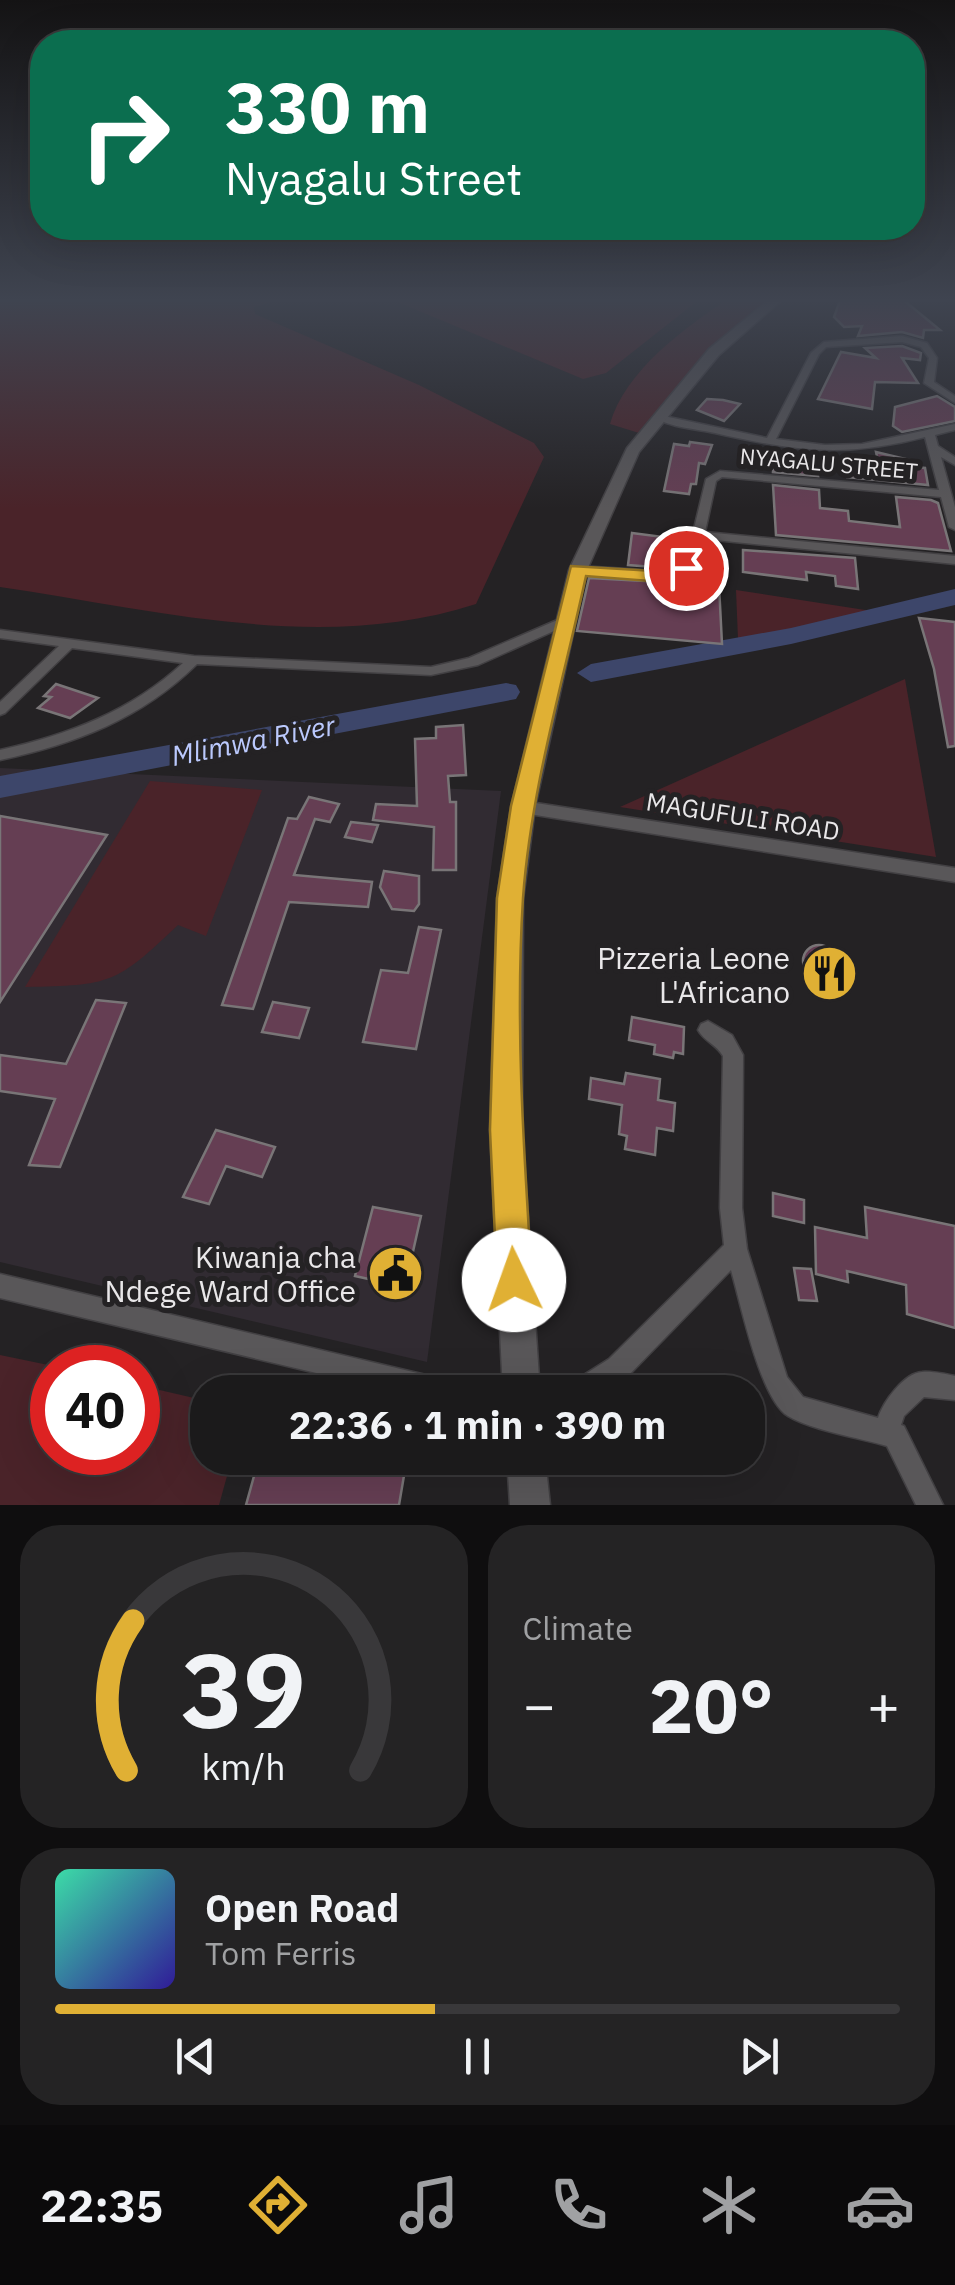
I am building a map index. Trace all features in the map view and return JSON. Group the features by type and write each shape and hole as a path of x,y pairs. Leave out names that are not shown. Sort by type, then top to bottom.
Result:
{"street":[{"path":"520,1375 506,1130 510,898 523,806 578,570 632,451 700,368"},
{"path":"770,440 807,368"},
{"path":"931,368 929,384 955,400"},
{"path":"658,418 770,440 850,448 955,427"},
{"name":"NYAGALU STREET","path":"930,433 955,528"},
{"path":"934,448 955,462"},
{"name":"NYAGALU STREET","path":"578,570 681,576 698,537 711,479 720,474 945,494"},
{"path":"698,537 955,560"},
{"path":"0,634 194,660 431,671 473,662 569,619"},
{"path":"0,710 68,646"},
{"path":"0,756 44,747 120,716 171,684 194,660"},
{"name":"MAGUFULI ROAD","path":"523,806 955,875"},
{"path":"708,1030 725,1041 736,1073 730,1161 736,1249 778,1384 794,1406 887,1430 911,1459 930,1505"},
{"path":"607,1375 736,1249"},
{"path":"0,1286 376,1375"},
{"path":"887,1430 893,1408 920,1384 955,1388"},
{"path":"527,1475 530,1505"}],"shaded area":[{"path":"0,368 380,368 534,443 544,457 476,604 418,619 359,626 239,623 0,587"},
{"path":"557,368 612,368 606,373 583,379"},
{"path":"643,368 697,368 639,433 610,424"},
{"path":"736,590 878,612 738,639"},
{"path":"905,679 936,857 620,807"},
{"path":"0,768 501,791 427,1362 0,1262"},
{"path":"150,781 262,790 206,936 178,925 140,960 110,978 76,985 25,987"},
{"path":"0,1355 30,1361 30,1475 160,1475 160,1390 190,1397 190,1475 227,1475 219,1505 0,1505"}],"building":[{"path":"833,368 909,368 918,383 875,382 872,409 818,399"},
{"path":"937,396 955,407 955,421 902,432 893,426 895,407"},
{"path":"707,399 740,404 724,421 697,410"},
{"path":"690,442 712,445 705,464 699,463 696,484 691,484 689,494 664,491 674,444 689,446"},
{"path":"876,452 914,461 915,467 925,468 928,485 847,477 844,464 879,466"},
{"path":"774,459 815,462 818,476 773,472"},
{"path":"773,485 819,490 820,508 848,511 849,521 900,527 896,497 931,500 938,503 951,551 776,535"},
{"path":"632,533 671,538 667,568 628,565"},
{"path":"743,550 855,558 858,589 836,586 835,576 806,572 807,580 743,572"},
{"path":"589,578 719,585 722,644 577,631"},
{"path":"919,618 955,622 955,746 948,747 934,669"},
{"path":"56,684 98,698 70,718 38,708 51,697 44,696"},
{"path":"463,725 466,775 448,776 450,802 456,802 456,870 433,870 434,827 373,820 376,804 417,806 415,739 436,738 436,727"},
{"path":"309,797 339,804 330,822 315,819 294,875 372,882 368,907 289,902 253,1009 222,1005 288,818 297,819"},
{"path":"0,816 107,835 0,1002"},
{"path":"351,822 378,825 372,842 345,837"},
{"path":"384,871 419,876 419,904 414,911 392,909 380,887"},
{"path":"419,927 441,930 416,1049 363,1042 381,970 408,973"},
{"path":"819,945 830,950 835,961 830,972 819,977 808,972 803,961 808,950"},
{"path":"96,1000 126,1003 60,1167 29,1165 55,1099 0,1091 0,1055 66,1064"},
{"path":"273,1002 309,1008 299,1038 262,1032"},
{"path":"632,1017 684,1027 683,1054 674,1052 673,1058 654,1054 655,1045 629,1040"},
{"path":"626,1073 660,1079 658,1100 675,1103 673,1131 657,1128 655,1155 625,1149 627,1136 619,1134 622,1105 589,1099 591,1078 624,1084"},
{"path":"216,1130 275,1147 262,1177 226,1166 209,1204 183,1197"},
{"path":"773,1193 804,1200 804,1223 773,1216"},
{"path":"373,1207 421,1216 405,1287 355,1276"},
{"path":"865,1207 955,1226 955,1328 907,1314 906,1285 847,1271 848,1282 816,1274 815,1227 867,1238"},
{"path":"794,1268 811,1269 817,1301 799,1300"},
{"path":"254,1475 404,1475 399,1505 246,1505"}],"waterway":[{"name":"Mlimwa River","path":"591,673 791,636 955,597"},
{"name":"Mlimwa River","path":"0,787 506,692"}],"place":[{"name":"Pizzeria Leone L'Africano","path":"829,974"},
{"name":"Kiwanja cha Ndege Ward Office","path":"395,1273"}],"route":[{"path":"514,1280 506,1130 510,898 523,806 578,570 676,578 686,568"}]}
